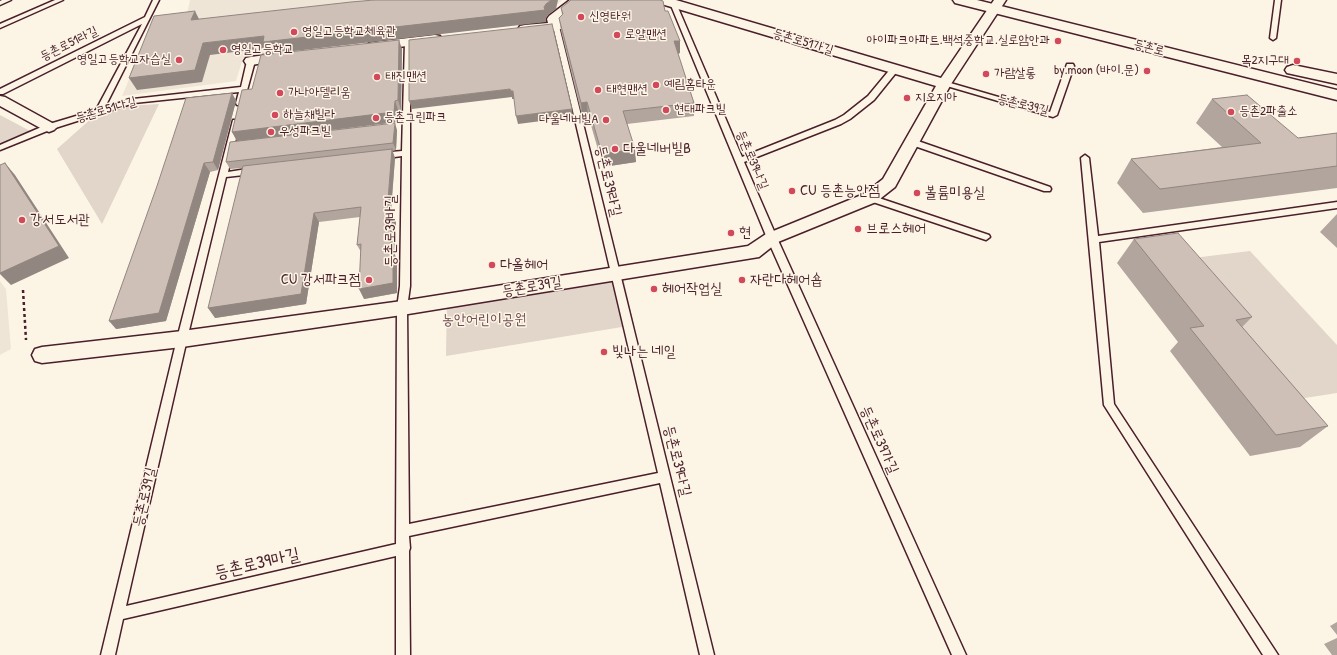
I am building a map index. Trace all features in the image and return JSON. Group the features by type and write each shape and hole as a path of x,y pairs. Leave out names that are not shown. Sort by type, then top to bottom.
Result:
{"main road":[{"name":"등촌로","path":"960,0 998,4 1337,95"},
{"name":"등촌로","path":"1016,0 1289,70 1337,79"}],"street":[{"path":"509,31 556,26 554,19 578,0"},
{"name":"등촌로51가길","path":"668,2 944,84"},
{"name":"등촌로39길","path":"34,351 182,339 402,308 753,252 772,238 870,198 889,183 944,84 998,4"},
{"path":"360,48 446,38"},
{"path":"251,60 298,55"},
{"path":"0,100 49,127"}],"lane":[{"path":"0,3 8,0"},
{"path":"0,26 60,0"},
{"path":"99,111 156,0"},
{"path":"1273,38 1278,0"},
{"name":"등촌로39나길","path":"668,2 772,238"},
{"name":"등촌로51라길","path":"0,92 148,18"},
{"name":"등촌로39라길","path":"556,26 615,274"},
{"name":"등촌로39바길","path":"402,308 405,286 406,154 402,126 407,42"},
{"name":"등촌로39길","path":"108,655 182,339 223,175 234,146 244,89 251,60"},
{"name":"등촌로39길","path":"944,84 1053,115 1070,66"},
{"path":"739,161 838,122 847,117 871,98 895,69"},
{"name":"등촌로51나길","path":"0,148 49,127 133,101 244,89"},
{"path":"912,142 1047,190"},
{"path":"374,157 406,154"},
{"path":"1085,158 1109,405 1271,655"},
{"path":"223,175 263,170"},
{"path":"870,198 986,237"},
{"path":"1094,240 1337,205"},
{"name":"등촌로39가길","path":"772,238 959,655"},
{"name":"등촌로39다길","path":"615,274 707,655"},
{"path":"402,308 404,531 403,655"},
{"path":"404,531 664,477"},
{"name":"등촌로39마길","path":"118,614 404,548"}],"path":[{"path":"23,290 34,351"}],"shaded area":[{"name":"영일고등학교","path":"190,0 562,0 542,20 243,58 236,81 122,96 151,27 185,23"},
{"path":"0,281 6,289 11,349 0,355"}],"green space":[{"path":"159,104 102,224 57,149 93,117 128,106"},
{"path":"0,115 34,133 0,147"},
{"path":"1250,251 1337,345 1337,393 1292,400 1177,260"},
{"name":"농안어린이공원","path":"621,268 634,325 446,356 447,296"}],"building":[{"path":"374,0 551,0 544,7 545,10 263,42 264,36 203,43 195,70 129,78 154,16 195,11 191,20"},
{"path":"571,0 660,0 663,1 665,11 668,11 680,41 674,41 694,103 623,111 635,149 602,154 587,102 581,103 559,18 563,14 561,8"},
{"path":"552,24 572,109 516,116 513,91 510,89 409,101 409,40"},
{"path":"399,40 398,100 395,101 394,112 232,132 242,90 252,89 261,55"},
{"path":"232,93 213,162 204,163 159,313 109,321 157,186 186,98"},
{"path":"1247,95 1298,138 1337,133 1337,166 1160,189 1131,159 1261,143 1212,99"},
{"path":"395,123 393,143 226,162 230,142"},
{"path":"392,149 387,213 392,212 390,249 393,249 393,283 359,289 361,244 357,245 361,207 314,213 301,294 208,308 243,166"},
{"name":"강서도서관","path":"5,163 59,246 0,273 0,165"},
{"path":"1178,233 1252,317 1236,320 1328,426 1276,435 1190,328 1204,326 1134,239"}],"place":[{"name":"신영타워","path":"581,17"},
{"name":"영일고등학교체육관","path":"294,32"},
{"name":"로얄맨션","path":"617,35"},
{"name":"아이파크아파트.백석중학교.실로암안과","path":"1058,41"},
{"name":"영일고등학교","path":"223,50"},
{"name":"영일고등학교자습실","path":"179,60"},
{"name":"목2지구대","path":"1297,61"},
{"name":"by.moon (바이.문)","path":"1147,71"},
{"name":"가람살롱","path":"986,74"},
{"name":"태진맨션","path":"377,77"},
{"name":"예림홈타운","path":"656,85"},
{"name":"태현맨션","path":"598,90"},
{"name":"가나아델리움","path":"280,93"},
{"name":"지오지아","path":"907,98"},
{"name":"현대파크빌","path":"666,110"},
{"name":"등촌2파출소","path":"1231,112"},
{"name":"하늘채빌라","path":"275,115"},
{"name":"등촌그린파크","path":"376,118"},
{"name":"다울네버빌A","path":"606,120"},
{"name":"우성파크빌","path":"271,132"},
{"name":"다울네버빌B","path":"615,149"},
{"name":"CU 등촌능안점","path":"792,191"},
{"name":"볼륨미용실","path":"917,193"},
{"name":"강서도서관","path":"22,220"},
{"name":"브로스헤어","path":"858,229"},
{"name":"현","path":"731,233"},
{"name":"다올헤어","path":"492,265"},
{"name":"CU 강서파크점","path":"369,280"},
{"name":"자란다헤어숍","path":"742,280"},
{"name":"헤어작업실","path":"654,289"},
{"name":"빛나는 네일","path":"604,352"}]}
